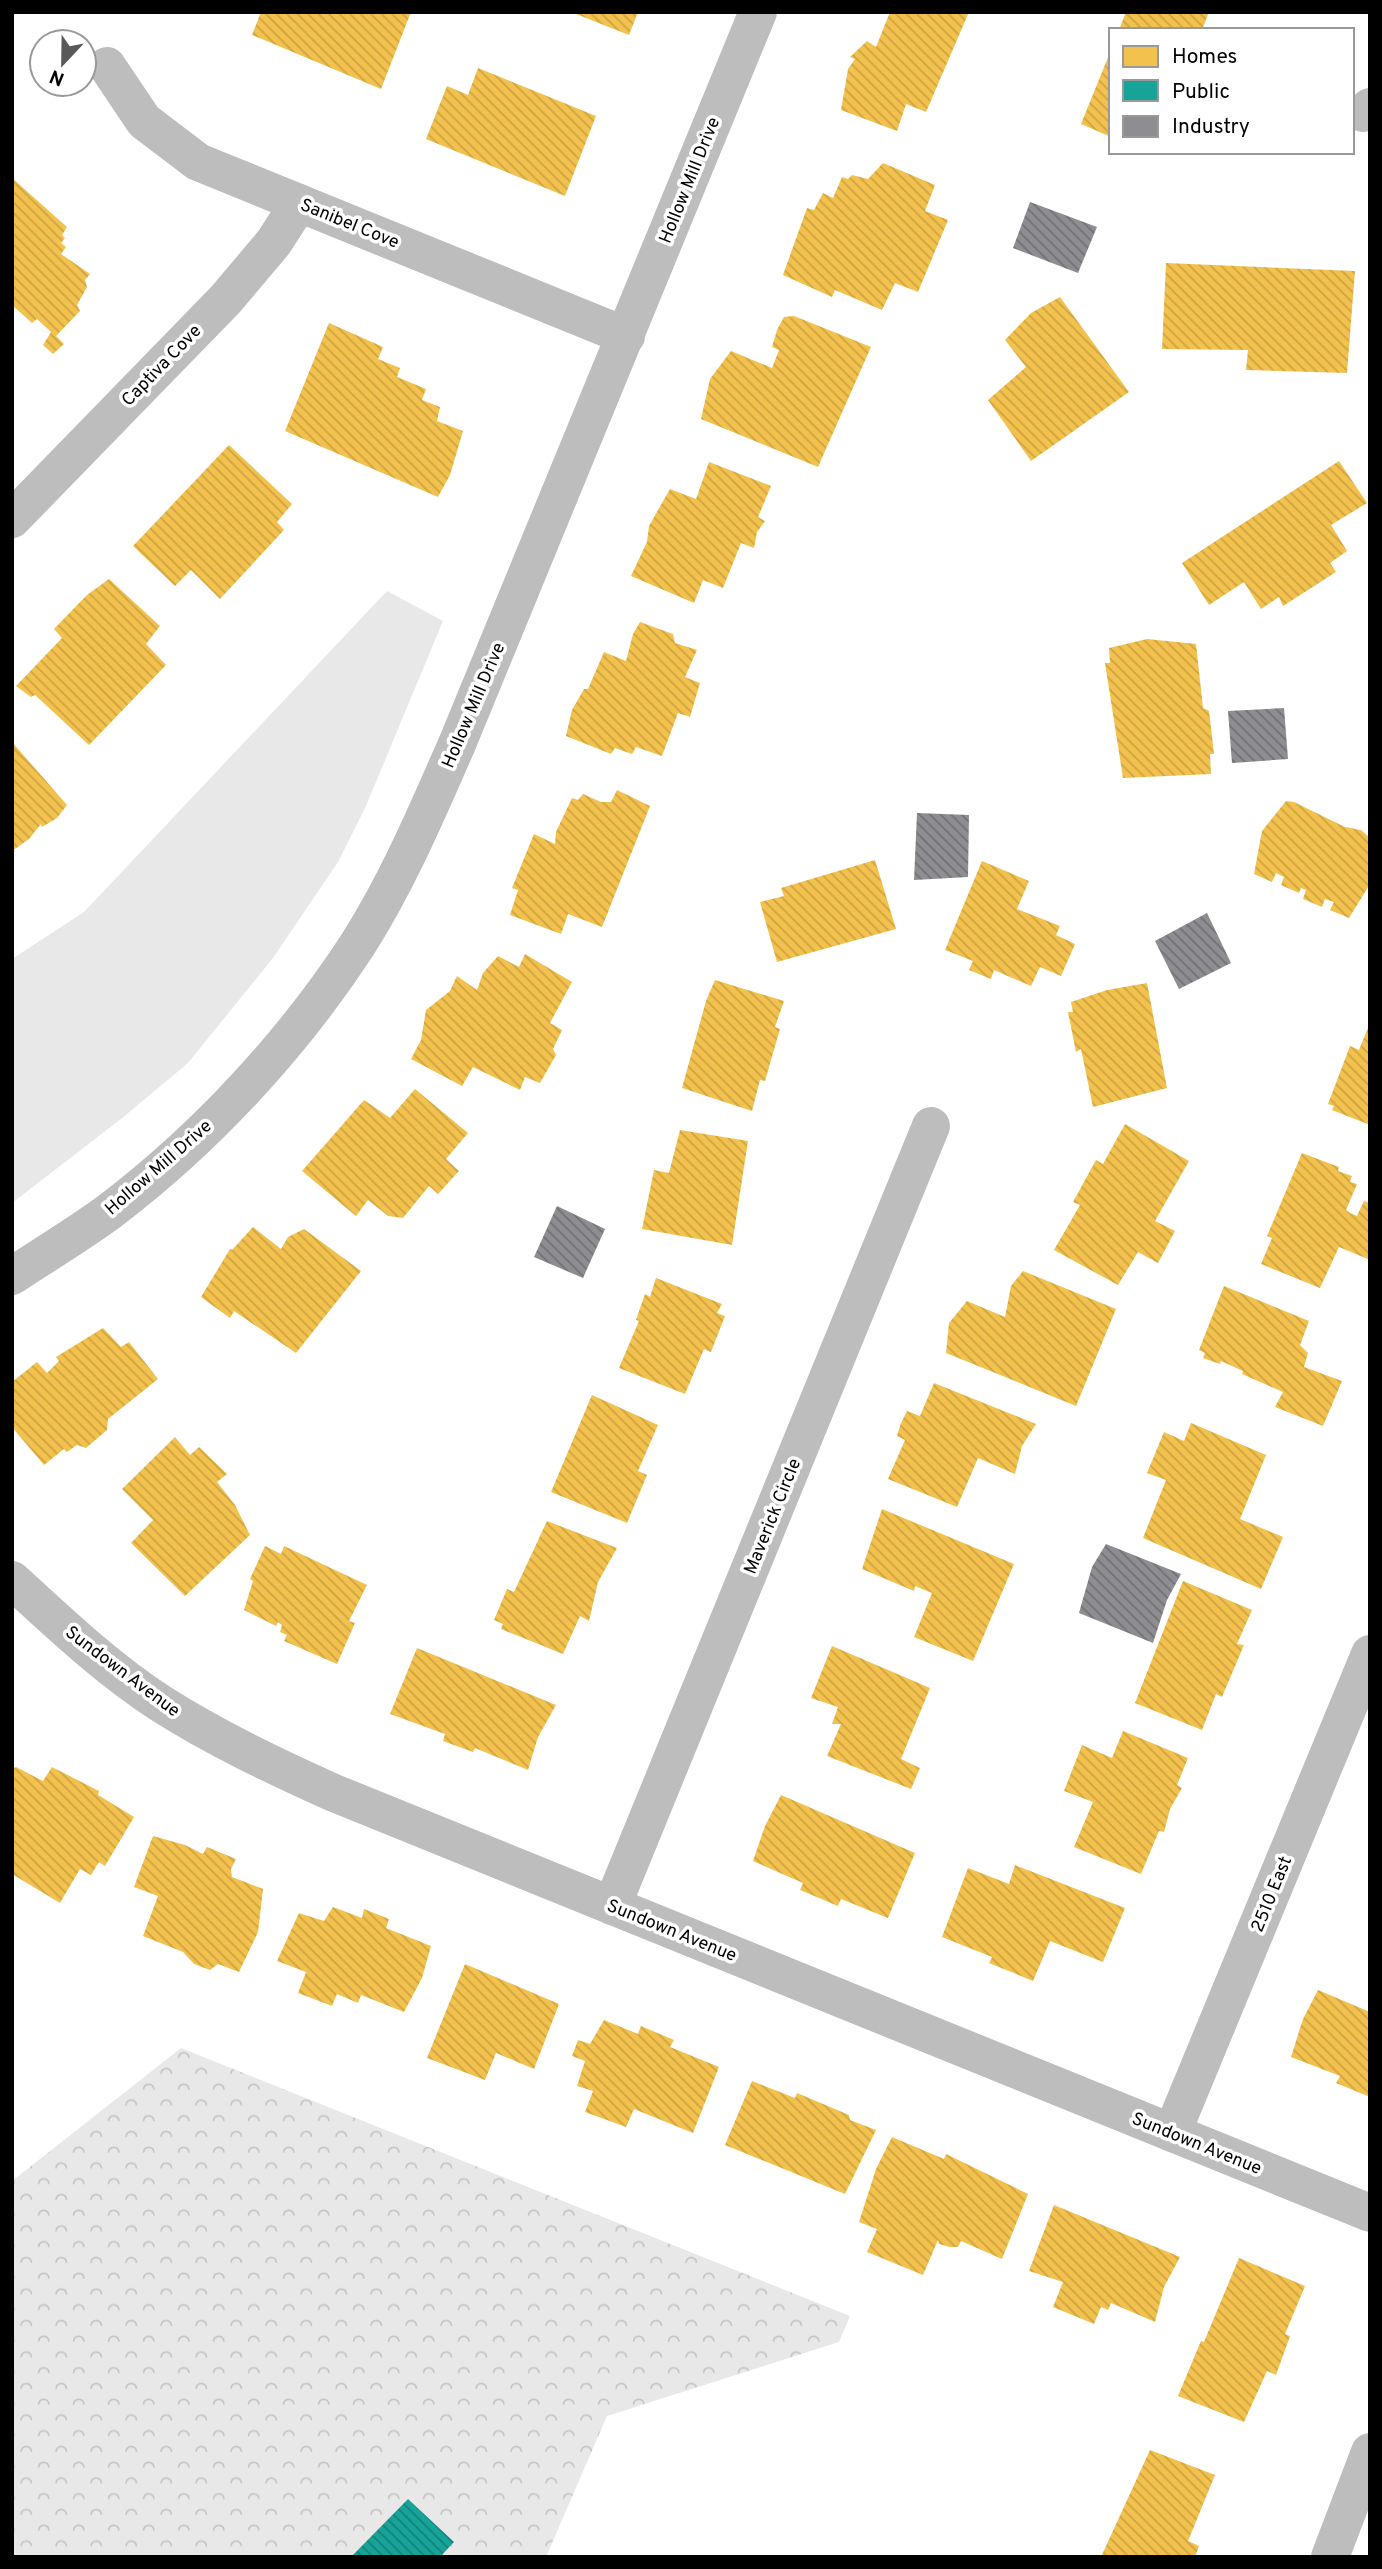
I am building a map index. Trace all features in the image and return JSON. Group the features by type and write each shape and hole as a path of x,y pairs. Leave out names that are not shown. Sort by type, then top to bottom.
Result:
{"street":[{"name":"Hollow Mill Drive","path":"12,1276 110,1211 204,1129 289,1037 358,944 412,846 457,744 758,12"},
{"name":"Sanibel Cove","path":"107,66 144,121 198,162 625,336"},
{"name":"Captiva Cove","path":"12,519 226,299 274,242 299,202"},
{"name":"Maverick Circle","path":"612,1906 931,1126"},
{"name":"Sundown Avenue","path":"12,1580 82,1644 158,1702 242,1752 334,1793 1370,2213"},
{"name":"2510 East","path":"1172,2133 1370,1654"},
{"path":"1330,2557 1370,2452"}],"green space":[{"path":"387,591 443,621 366,806 338,862 273,958 188,1063 121,1119 12,1203 12,959 84,912"},
{"path":"181,2048 850,2316 839,2342 607,2416 546,2557 12,2557 12,2181"}],"building: Homes":[{"path":"261,12 411,12 381,89 252,35"},
{"path":"571,12 638,12 629,35"},
{"path":"890,12 969,12 926,112 906,104 897,131 841,110 848,69 855,59 850,57 867,41 876,47"},
{"path":"1126,12 1209,12 1203,28 1120,28"},
{"path":"1109,55 1109,136 1081,124"},
{"path":"478,68 596,116 565,196 426,139 447,86 468,95"},
{"path":"883,163 935,185 925,211 948,220 918,292 895,283 882,310 835,290 832,297 783,275 807,208 814,210 823,193 833,198 842,177 848,179 852,175 868,179"},
{"path":"12,178 67,227 61,243 66,247 61,254 90,274 85,280 87,287 77,305 80,311 56,336 64,344 53,354 43,345 51,332 37,319 32,323 12,305"},
{"path":"1166,263 1355,271 1347,373 1246,370 1248,350 1162,349"},
{"path":"1060,297 1129,392 1031,461 988,400 1026,367 1005,340 1031,313"},
{"path":"794,316 871,347 818,467 701,419 710,379 731,351 772,368 779,350 772,347 777,330 784,317"},
{"path":"329,323 383,347 378,359 400,368 397,377 426,389 422,400 440,407 437,421 463,431 450,475 438,497 285,431"},
{"path":"229,445 292,504 277,522 284,530 220,599 191,570 175,586 133,546"},
{"path":"1339,461 1367,503 1331,525 1347,551 1330,563 1336,572 1283,606 1279,597 1261,609 1244,582 1209,605 1182,563"},
{"path":"709,462 771,486 758,517 765,521 757,532 754,548 741,543 723,588 703,580 694,603 631,576 647,542 649,526 670,489 696,499"},
{"path":"109,579 160,626 146,644 166,665 89,745 35,695 31,697 16,686 62,638 54,629 87,595"},
{"path":"640,622 673,634 675,643 697,650 685,677 700,683 690,717 678,713 662,756 636,747 632,754 615,748 611,754 566,736 572,710 584,689 588,689 604,652 626,661 633,634"},
{"path":"1147,639 1196,644 1203,708 1209,711 1214,754 1210,754 1211,774 1123,778 1105,663 1110,663 1109,648"},
{"path":"12,742 67,805 57,818 42,827 41,824 29,839 12,851"},
{"path":"617,790 650,806 602,927 568,914 561,934 510,915 518,890 512,888 534,834 555,844 556,832 572,798 578,800 583,794 601,802 611,802"},
{"path":"1286,801 1294,802 1345,827 1361,830 1370,838 1370,884 1349,918 1330,910 1334,902 1325,899 1322,907 1303,899 1306,890 1301,888 1299,893 1281,885 1284,877 1276,873 1272,882 1254,874 1262,831"},
{"path":"875,860 896,929 777,962 760,902 784,896 781,888"},
{"path":"982,861 1029,881 1017,909 1060,926 1056,935 1075,944 1061,976 1040,967 1031,986 994,970 991,979 969,970 973,961 945,950"},
{"path":"525,954 572,982 550,1023 562,1030 553,1049 556,1055 540,1083 525,1077 520,1090 473,1067 462,1086 411,1059 421,1040 426,1010 450,991 457,976 477,990 483,973 498,956 519,967"},
{"path":"715,980 784,1001 775,1027 780,1029 765,1081 760,1080 752,1111 682,1088 706,1001"},
{"path":"1147,983 1167,1088 1093,1107 1081,1049 1076,1052 1068,1012 1073,1012 1071,1002 1107,990"},
{"path":"1370,1023 1370,1125 1332,1110 1334,1106 1328,1104 1350,1046 1359,1050"},
{"path":"415,1089 468,1133 446,1159 459,1171 438,1194 429,1186 403,1218 388,1216 368,1200 356,1216 302,1171 364,1100 390,1118"},
{"path":"1125,1124 1189,1161 1155,1221 1175,1231 1158,1263 1138,1252 1118,1285 1054,1250 1080,1205 1073,1202 1096,1160 1103,1164"},
{"path":"680,1130 748,1141 732,1245 642,1229 654,1170 669,1173"},
{"path":"1302,1153 1339,1167 1338,1171 1352,1176 1350,1182 1357,1184 1346,1210 1350,1213 1357,1216 1364,1201 1370,1203 1370,1260 1339,1247 1320,1288 1261,1264 1272,1238 1267,1236"},
{"path":"253,1227 281,1249 288,1237 304,1229 361,1271 296,1353 234,1311 230,1318 201,1297 230,1249 232,1250"},
{"path":"1023,1271 1116,1309 1076,1406 946,1353 949,1323 967,1301 1005,1317 1011,1286"},
{"path":"656,1278 722,1304 717,1313 725,1316 711,1352 704,1349 685,1394 619,1368 639,1321 636,1320 645,1294 650,1297"},
{"path":"1224,1286 1309,1321 1300,1345 1308,1353 1304,1367 1342,1381 1323,1426 1275,1407 1283,1392 1242,1374 1243,1371 1221,1361 1220,1364 1203,1358 1205,1353 1199,1350"},
{"path":"103,1328 121,1347 129,1342 158,1379 108,1419 107,1430 86,1448 77,1445 67,1452 64,1449 44,1465 12,1427 12,1382 37,1362 47,1373 59,1361 56,1357"},
{"path":"934,1383 1036,1424 1022,1446 1015,1474 978,1458 957,1507 888,1479 905,1440 897,1436 901,1423 907,1411 920,1416"},
{"path":"592,1395 658,1425 638,1471 647,1475 627,1523 551,1492"},
{"path":"1191,1423 1266,1455 1240,1519 1283,1537 1261,1589 1143,1538 1166,1480 1147,1473 1164,1432 1184,1441"},
{"path":"175,1437 190,1455 199,1447 227,1474 217,1482 235,1505 250,1535 185,1596 131,1543 153,1520 122,1489"},
{"path":"882,1509 1014,1564 973,1661 914,1637 932,1593 915,1586 914,1591 862,1569"},
{"path":"547,1521 617,1548 598,1582 589,1621 580,1616 563,1654 501,1629 503,1624 494,1620 507,1589 514,1592"},
{"path":"265,1546 281,1554 284,1546 367,1585 349,1621 355,1623 337,1664 284,1641 287,1635 280,1632 282,1625 278,1622 276,1626 244,1610 253,1581 250,1579"},
{"path":"1183,1581 1252,1610 1237,1644 1244,1645 1222,1697 1216,1694 1202,1730 1135,1703"},
{"path":"832,1646 930,1688 901,1759 920,1768 911,1789 827,1756 841,1724 832,1724 838,1707 811,1698"},
{"path":"417,1648 556,1705 538,1737 528,1770 475,1748 473,1752 443,1741 445,1734 390,1714"},
{"path":"1123,1731 1188,1758 1177,1785 1182,1788 1170,1809 1164,1832 1159,1831 1141,1874 1074,1847 1093,1802 1064,1791 1082,1745 1112,1758"},
{"path":"16,1767 43,1781 52,1767 99,1791 98,1795 134,1817 105,1866 99,1862 91,1875 80,1869 60,1903 12,1874 12,1769"},
{"path":"781,1795 915,1853 888,1918 841,1899 838,1906 800,1890 803,1883 753,1861 765,1826"},
{"path":"153,1836 185,1845 203,1854 207,1847 236,1859 231,1869 232,1877 263,1889 258,1932 239,1972 218,1964 210,1970 194,1964 183,1952 143,1936 158,1896 134,1887"},
{"path":"1015,1865 1125,1908 1103,1962 1050,1941 1033,1981 989,1963 992,1957 942,1937 968,1868 1009,1884"},
{"path":"333,1907 362,1918 364,1909 389,1919 386,1928 431,1946 422,1978 404,2012 361,1995 358,2003 337,1994 332,2006 298,1993 306,1972 277,1961 299,1913 324,1921"},
{"path":"465,1964 559,2004 534,2069 496,2053 485,2080 427,2058"},
{"path":"1318,1990 1370,2012 1370,2097 1336,2083 1340,2076 1291,2057 1303,2019"},
{"path":"604,2020 638,2034 641,2026 674,2040 670,2047 719,2067 693,2133 634,2109 626,2127 585,2112 593,2091 577,2086 585,2061 572,2056 578,2040 590,2044"},
{"path":"752,2081 795,2098 797,2093 849,2115 850,2120 876,2130 845,2194 725,2145"},
{"path":"892,2137 944,2159 946,2154 1028,2194 1002,2259 961,2241 958,2247 950,2247 939,2244 938,2240 923,2275 867,2252 877,2229 859,2222 876,2169"},
{"path":"1054,2205 1180,2257 1164,2287 1155,2322 1111,2303 1108,2310 1101,2307 1094,2324 1053,2307 1063,2282 1029,2271"},
{"path":"1239,2258 1305,2286 1285,2334 1290,2336 1276,2375 1267,2371 1244,2422 1178,2396"},
{"path":"1150,2450 1215,2475 1188,2541 1199,2546 1195,2557 1101,2557"}],"building: Public":[{"path":"408,2499 454,2542 440,2557 351,2557"}],"building: Industry":[{"path":"1030,202 1097,227 1078,273 1013,248"},
{"path":"1284,708 1288,759 1232,763 1228,711"},
{"path":"917,813 969,815 968,877 914,880"},
{"path":"1207,913 1231,963 1179,989 1155,941"},
{"path":"557,1206 605,1229 583,1278 534,1257"},
{"path":"1106,1544 1181,1574 1167,1600 1153,1643 1079,1613 1092,1567"}]}
